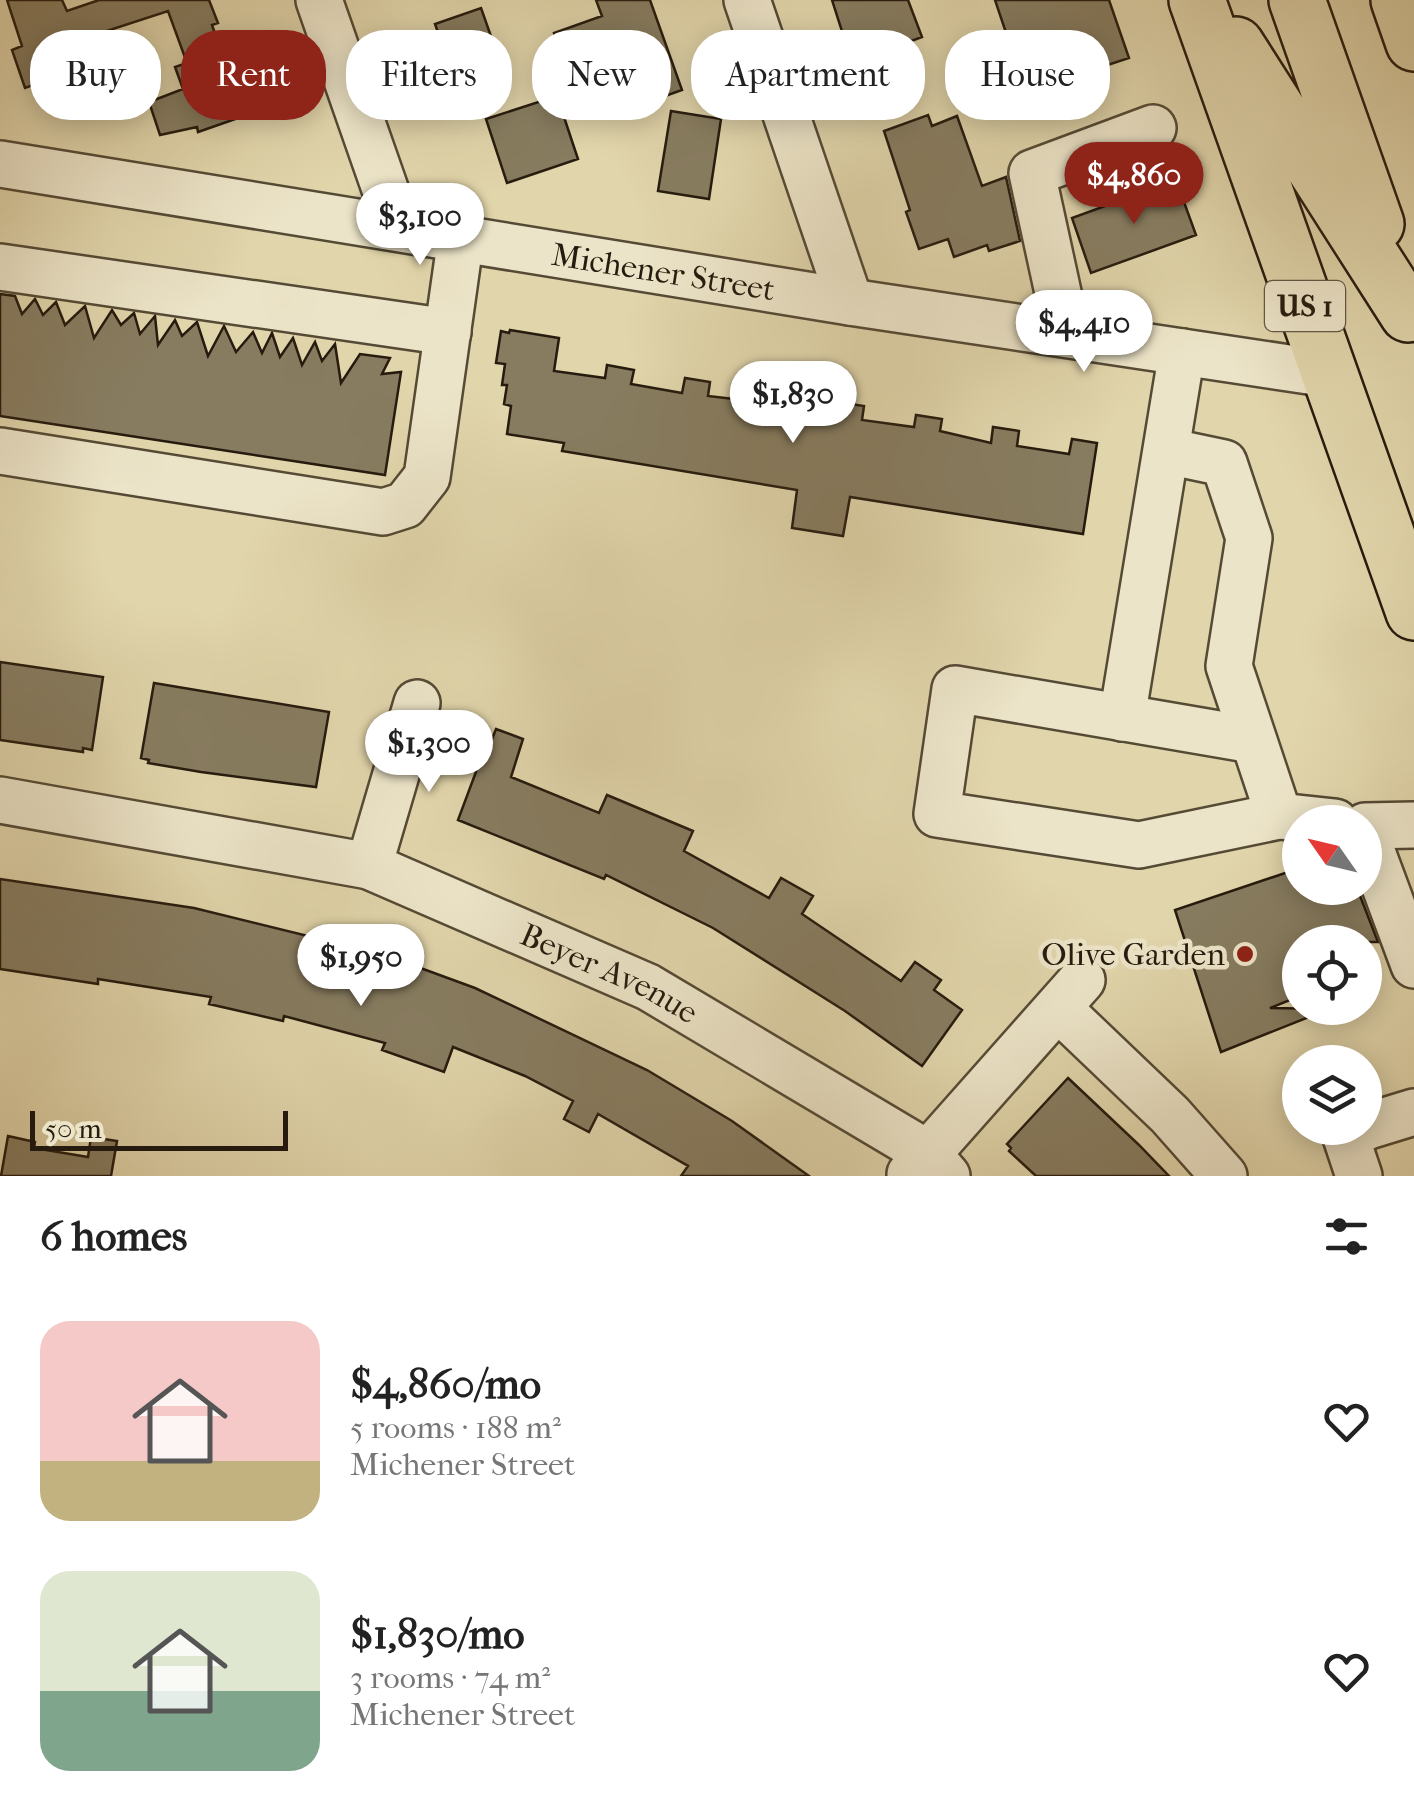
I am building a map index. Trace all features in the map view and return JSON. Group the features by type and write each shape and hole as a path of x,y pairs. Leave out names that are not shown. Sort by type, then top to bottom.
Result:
{"highway":[{"name":"US 1","path":"1197,0 1414,612"},
{"path":"1207,0 1411,323"},
{"name":"US 1","path":"1297,0 1411,323"},
{"path":"1399,0 1414,43"}],"street":[{"path":"319,0 398,226"},
{"path":"747,0 850,302"},
{"path":"1067,334 1032,172 1153,128"},
{"name":"Michener Street","path":"1,170 398,226 850,302 1329,374"},
{"path":"0,451 384,512 405,504 427,477 461,236"},
{"path":"0,267 448,332"},
{"path":"1122,718 1182,352"},
{"path":"1167,451 1224,463 1249,538 1230,666 1279,816"},
{"path":"1253,740 955,689 937,814 1139,846 1282,816"},
{"path":"369,866 417,703"},
{"name":"Beyer Avenue","path":"0,800 369,866 648,987 927,1168"},
{"path":"1382,828 1414,825"},
{"path":"1382,876 1414,965"},
{"path":"927,1168 1070,994 1224,1176"},
{"path":"1382,1122 1414,1112"},
{"path":"1349,1145 1359,1176"}],"building":[{"path":"7,0 62,0 67,11 99,0 209,0 218,23 212,25 214,30 181,30 181,47 168,11 110,30 30,30 30,86 25,88 12,50 22,46"},
{"path":"596,0 650,0 661,30 562,30 602,16"},
{"path":"832,0 908,0 919,30 842,30"},
{"path":"995,0 1109,0 1129,58 1110,64 1110,30 1005,30"},
{"path":"481,8 489,30 437,30 435,24"},
{"path":"671,59 682,90 671,94"},
{"path":"181,90 181,120 232,120 198,132 197,127 160,135 155,120 161,120 161,97"},
{"path":"532,104 532,120 565,120 578,159 507,183 486,120 512,120 512,111"},
{"path":"671,111 691,114 691,120 721,120 709,199 658,191"},
{"path":"928,115 932,126 958,120 982,186 1006,177 1020,241 989,251 987,245 954,257 948,239 919,249 884,131 925,120"},
{"path":"1176,180 1196,235 1091,273 1072,218"},
{"path":"0,294 15,296 22,314 35,299 43,315 56,302 65,325 85,306 94,338 112,310 121,325 134,313 140,334 155,316 158,345 175,320 182,336 197,322 208,356 224,326 236,352 253,332 262,353 272,333 280,357 293,338 302,365 315,342 322,361 335,344 341,383 360,354 390,358 382,374 401,372 385,475 0,416"},
{"path":"501,331 559,338 554,371 605,378 607,365 634,370 631,384 682,393 685,378 710,382 708,396 760,402 762,391 864,406 862,420 914,427 916,415 942,419 940,431 991,443 993,427 1019,431 1017,446 1069,454 1072,439 1097,443 1083,534 850,497 843,536 792,528 797,490 562,451 564,443 507,434 511,406 504,404 505,364 496,363"},
{"path":"0,662 103,677 92,750 0,740"},
{"path":"154,683 329,712 316,787 148,763 149,760 141,758"},
{"path":"496,729 523,739 511,777 599,813 607,795 693,831 684,851 769,898 781,878 813,896 802,914 901,981 915,962 941,980 934,990 962,1010 922,1066 845,1011 713,928 606,875 604,879 458,820"},
{"name":"Olive Garden","path":"1282,874 1282,905 1364,905 1371,925 1282,925 1282,1003 1270,1008 1282,1008 1282,1025 1289,1025 1221,1052 1175,910"},
{"path":"0,879 194,908 385,955 475,988 647,1070 732,1121 809,1176 681,1176 688,1166 598,1114 589,1132 564,1119 573,1101 525,1076 453,1047 444,1072 382,1050 385,1043 284,1016 283,1021 209,1004 211,997 0,969"},
{"path":"1068,1078 1169,1176 1036,1176 1009,1151 1007,1144"},
{"path":"8,1136 35,1142 34,1148 88,1157 91,1137 117,1141 111,1176 1,1176"}],"place":[{"name":"Olive Garden","path":"1245,954"}]}
